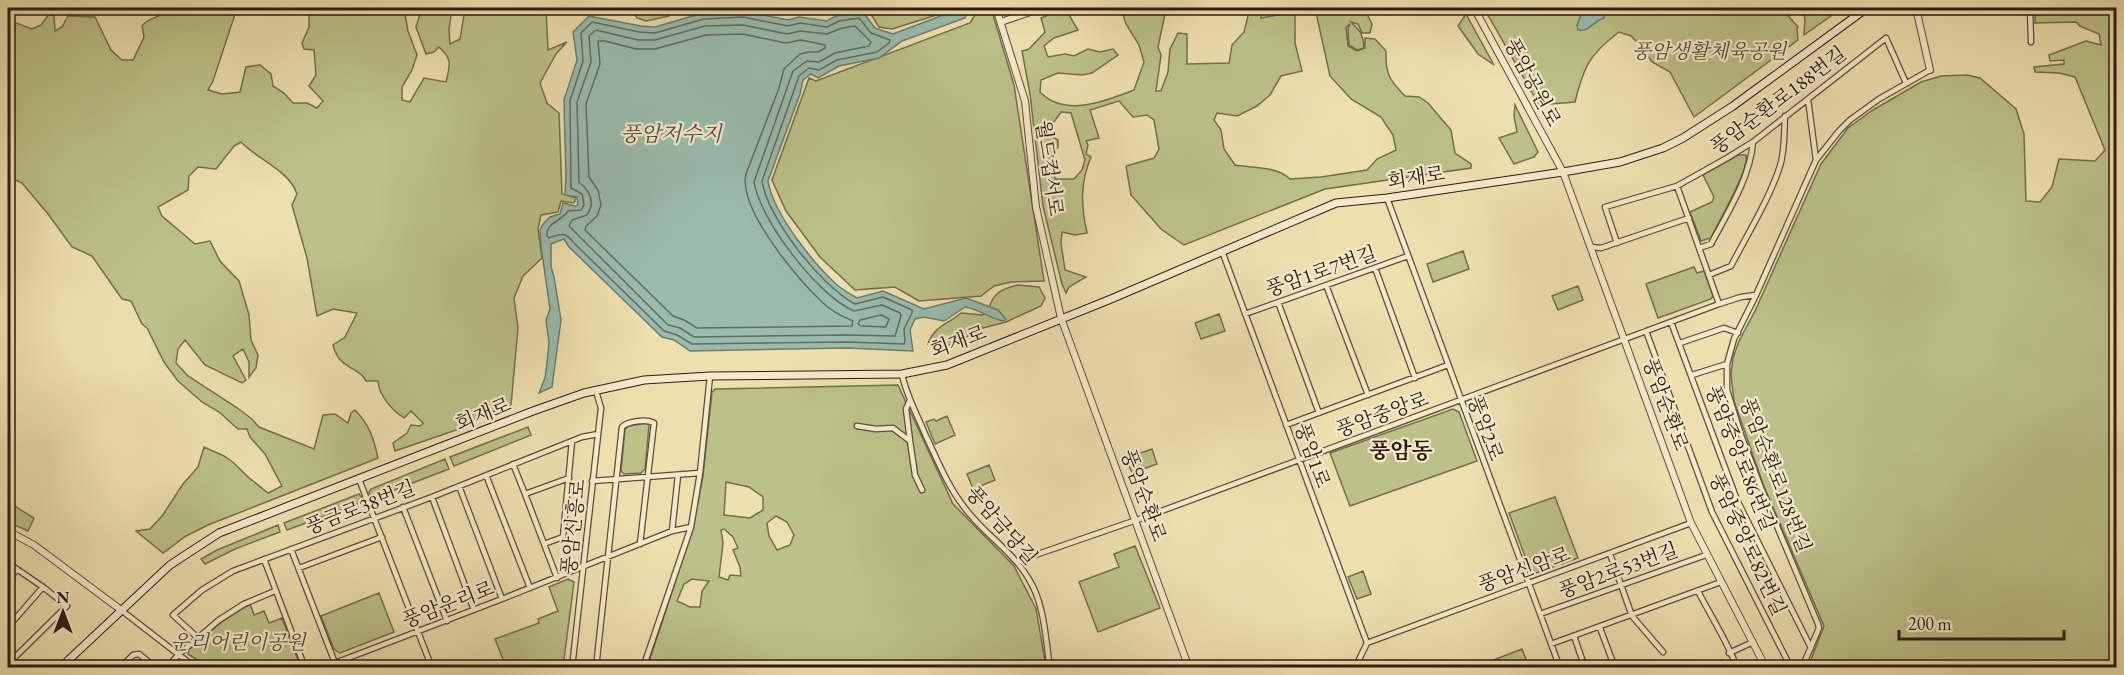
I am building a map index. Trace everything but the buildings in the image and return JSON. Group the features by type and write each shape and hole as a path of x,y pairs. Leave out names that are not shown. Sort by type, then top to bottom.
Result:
{"main road":[{"name":"회재로","path":"60,668 170,565 219,533 533,411 584,393 644,380 710,376 902,374 947,365 1111,299 1336,203 1387,198 1620,162 1656,151 1683,138 1772,79 1867,8"}],"street":[{"name":"월드컵서로","path":"996,8 1025,101 1036,207 1066,334"},
{"path":"1001,22 1042,8"},
{"name":"풍암공원로","path":"1474,8 1563,172"},
{"name":"풍암순환로128번길","path":"1802,668 1819,628 1761,488 1735,417 1727,390 1727,364 1731,347 1816,160 1850,120 1930,69 1916,8"},
{"path":"2030,8 2031,42"},
{"name":"풍암순환로188번길","path":"1617,243 1605,207 1677,186 1754,142 1886,38 1906,83"},
{"path":"1808,99 1816,160"},
{"path":"1709,275 1731,266 1760,209 1780,167 1784,147 1785,116"},
{"path":"1699,248 1712,243 1746,175 1752,158 1754,142"},
{"name":"풍암순환로","path":"1563,172 1691,523 1766,668"},
{"path":"1677,186 1719,304"},
{"name":"풍암2로","path":"1387,198 1560,668"},
{"path":"1591,247 1601,248 1689,218"},
{"name":"풍암1로","path":"1222,251 1366,643"},
{"name":"풍암1로7번길","path":"1245,314 1408,256"},
{"path":"1375,268 1415,378"},
{"path":"1326,285 1368,395"},
{"name":"풍암중앙로","path":"1018,561 1136,521 1719,304 1756,295"},
{"path":"1278,302 1319,413"},
{"name":"풍암중앙로86번길","path":"1671,322 1737,500 1811,648"},
{"path":"1680,343 1724,328 1738,333"},
{"name":"풍암중앙로82번길","path":"1646,331 1712,512 1791,668"},
{"name":"풍암순환로","path":"1066,334 1190,668"},
{"name":"풍암중앙로86번길","path":"1692,375 1727,364"},
{"path":"1286,425 1448,365"},
{"name":"풍암금당길","path":"902,374 910,400 955,495 979,524 1018,561 1039,601 1050,668"},
{"path":"643,668 691,527 700,473 710,376"},
{"name":"풍암신흥로","path":"572,668 601,408 596,391"},
{"path":"910,400 906,408 910,441 915,476 922,490"},
{"path":"596,668 622,427 625,424 649,421 654,423 640,544"},
{"path":"857,426 876,429 893,428 910,441"},
{"name":"풍금로38번길","path":"198,638 173,615 202,590 233,571 572,441 597,434"},
{"path":"544,544 563,537 572,441"},
{"path":"513,464 557,578"},
{"path":"592,481 700,473"},
{"path":"486,475 530,588"},
{"path":"672,531 678,475"},
{"path":"525,494 569,478"},
{"path":"359,479 432,666 424,668"},
{"path":"459,486 502,600"},
{"path":"432,496 474,610"},
{"path":"403,507 447,621"},
{"name":"풍암신암로","path":"1366,643 1691,523"},
{"name":"풍암운리로","path":"322,668 502,600 672,531 691,527"},
{"path":"8,531 34,545 196,668"},
{"path":"298,568 382,537"},
{"path":"291,549 335,663"},
{"path":"1610,554 1632,616 1663,652"},
{"name":"풍암2로53번길","path":"1540,614 1706,555"},
{"path":"264,559 305,668"},
{"path":"8,563 67,606 8,664"},
{"path":"8,581 17,569"},
{"path":"1551,644 1721,582"},
{"path":"8,627 43,587"},
{"path":"167,668 178,655 219,620 244,604 275,591"},
{"path":"1698,591 1713,622 1721,631 1737,668"},
{"path":"1600,628 1616,668"},
{"path":"1574,636 1585,668"},
{"path":"1729,653 1753,642"},
{"path":"1355,668 1366,643"},
{"path":"120,668 133,655 139,654 156,668"}],"green space":[{"path":"169,8 237,8 208,90 222,94 240,92 246,67 260,65 271,74 273,86 293,103 307,103 317,108 323,101 309,86 316,75 314,50 304,49 302,43 309,27 309,10 313,8 404,8 408,31 417,55 412,70 402,87 402,100 410,102 424,78 446,82 449,66 447,55 439,47 434,52 426,54 416,27 422,8 452,8 450,44 460,39 463,8 546,8 548,50 567,42 556,54 540,83 547,103 559,113 562,194 576,198 574,203 561,201 558,212 541,215 538,229 542,258 523,276 514,298 518,328 511,405 468,422 459,429 395,451 393,443 407,433 411,425 420,426 423,423 411,411 404,418 399,415 384,397 378,381 366,381 363,376 344,364 336,353 333,345 345,337 357,313 333,309 317,316 307,258 292,205 297,194 293,186 280,172 241,142 234,146 216,169 198,167 189,176 188,190 158,207 162,216 195,244 210,241 220,261 239,281 249,315 251,340 258,355 256,368 249,377 249,362 243,349 233,356 246,380 242,383 205,365 185,340 178,349 176,363 188,376 236,407 259,427 314,449 323,415 335,414 348,423 351,413 355,410 370,432 378,458 208,525 186,536 163,553 136,531 150,529 162,516 183,484 198,467 204,447 234,463 268,493 282,486 265,454 250,437 247,429 238,429 178,381 164,362 131,301 122,299 92,256 72,247 22,183 8,176 8,20 32,29 41,25 49,14 54,16 55,31 62,27 68,16 95,17 111,50 122,60 133,60 144,37 142,26"},
{"path":"639,8 676,8 671,9 669,16 646,21 637,18 634,12"},
{"path":"867,8 959,8 892,29 879,27"},
{"path":"979,8 991,8 1014,85 1044,281 1011,282 994,286 981,296 919,301 895,287 855,290 820,257 786,211 772,180 809,78 816,81 970,23"},
{"path":"1065,8 1078,30 1054,38 1044,46 1048,57 1065,54 1074,56 1088,49 1100,52 1113,49 1118,55 1092,73 1082,75 1058,73 1041,80 1040,92 1050,100 1073,106 1111,99 1134,90 1144,62 1139,45 1126,24 1121,8 1163,8 1165,14 1158,47 1161,55 1156,91 1161,91 1168,72 1170,49 1178,33 1187,34 1187,64 1229,63 1232,45 1244,32 1250,8 1263,8 1261,18 1289,13 1295,15 1295,43 1302,71 1281,76 1270,95 1257,106 1237,116 1217,113 1214,120 1221,130 1224,149 1235,165 1272,170 1290,179 1367,170 1377,159 1396,150 1393,135 1381,117 1351,99 1330,76 1315,8 1364,8 1372,24 1370,33 1362,33 1358,24 1351,22 1360,32 1364,48 1357,50 1349,45 1348,28 1350,24 1346,27 1348,46 1357,51 1365,48 1365,38 1375,39 1386,51 1386,66 1396,86 1405,96 1419,97 1428,103 1451,130 1455,153 1471,164 1471,168 1325,189 1184,245 1161,229 1131,195 1126,166 1154,158 1159,149 1154,120 1147,115 1133,117 1119,101 1090,110 1099,138 1086,141 1088,145 1086,154 1091,157 1085,176 1083,195 1087,233 1075,235 1062,232 1061,243 1065,270 1086,277 1069,287 1066,293 1043,206 1030,94 1022,51 1029,49 1045,32 1041,18","holes":["1061,112 1071,113 1085,160 1082,170 1074,179 1055,179 1053,153 1058,147 1058,140 1051,136 1053,123"]},
{"name":"풍암생활체육공원","path":"1484,8 1795,8 1803,15 1791,9 1785,12 1798,27 1798,40 1694,117 1670,72 1652,62 1631,36 1619,32 1589,62 1581,79 1575,102 1539,105"},
{"path":"1799,8 1842,8 1804,35 1805,17"},
{"path":"2116,8 2112,21 2116,31 2116,667 1808,667 1824,626 1763,484 1734,401 1731,375 1733,358 1739,341 1755,311 1821,164 1848,128 1873,110 1921,82 1941,76 1967,75 1980,78 2016,109 2024,134 2026,201 2040,202 2052,187 2059,159 2095,161 2105,150 2075,77 2059,73 2035,72 2034,67 2064,64 2064,60 2050,61 2049,55 2086,41 2101,45 2099,34 2076,22 2035,23 2035,9"},
{"path":"1466,14 1494,65 1478,54 1458,26"},
{"path":"1515,105 1538,152 1534,157 1514,164 1499,138 1517,132 1514,116"},
{"path":"1738,155 1746,155 1739,183 1711,238 1701,241 1690,212 1712,202 1714,197 1703,175"},
{"path":"1463,251 1469,269 1433,282 1427,264"},
{"path":"1694,267 1697,273 1704,271 1713,296 1711,299 1658,318 1646,284"},
{"path":"1018,285 1039,287 1045,298 1041,306 1006,322 979,329 955,344 944,346 928,344 938,329 961,313 982,315 988,312 998,293"},
{"path":"1578,286 1583,300 1558,310 1552,296"},
{"path":"1219,314 1225,331 1201,339 1195,323"},
{"path":"898,385 953,504 1014,566 1036,609 1046,667 647,668 693,528 703,476 712,392 715,389","holes":["726,482 749,487 763,497 763,510 750,518 724,515","776,516 787,522 794,535 790,545 777,550 769,536 767,523","724,529 733,537 738,548 733,550 741,576 730,575 728,580 719,577 723,543 721,530","692,579 709,581 702,591 700,607 690,607 677,601 684,584"]},
{"path":"1453,409 1459,412 1477,461 1350,506 1330,453"},
{"path":"947,416 955,435 935,444 926,422"},
{"path":"647,423 649,426 645,469 641,473 624,474 621,471 625,429 629,426"},
{"path":"528,427 531,435 454,466 450,457"},
{"path":"1152,449 1157,464 1132,473 1126,458"},
{"path":"445,459 449,469 371,499 369,492 371,489"},
{"path":"989,465 995,480 973,489 967,474"},
{"path":"359,494 365,501 287,530 284,523"},
{"path":"1555,497 1578,558 1536,573 1530,570 1509,513"},
{"path":"8,502 34,518 28,531 8,522"},
{"path":"278,525 280,532 235,549 205,564 201,559 217,550"},
{"path":"1135,546 1160,608 1098,632 1079,582 1119,567 1114,554"},
{"path":"1363,571 1371,594 1357,599 1348,577"},
{"path":"568,579 574,582 563,667 506,667 495,639 539,623 538,619 558,611 549,587"},
{"path":"379,593 394,632 340,653 334,649 321,616"},
{"name":"운리어린이공원","path":"250,604 254,615 264,611 269,623 282,618 300,665 298,667 208,667 188,654 188,650 224,620"},
{"path":"1522,649 1529,667 1475,667"}],"water":[{"path":"1584,8 1604,8 1604,18 1589,28 1578,30 1577,25"},
{"name":"풍암저수지","path":"965,9 969,10 965,18 902,41 879,58 839,66 818,78 811,74 803,80 768,181 771,194 795,237 827,276 857,298 883,291 924,309 966,298 998,310 1006,319 998,320 965,307 944,321 924,317 915,319 910,330 913,351 847,348 690,351 674,340 662,337 569,247 564,239 551,244 551,267 561,320 552,387 539,393 545,378 547,363 549,343 546,320 550,309 540,230 550,217 560,214 563,203 578,205 577,197 565,195 564,100 577,60 573,32 589,16 655,27 703,13 743,11 788,20 799,17 827,21 844,14 863,12 875,28 893,34"}],"district":[{"name":"풍암동","path":"1401,450"}]}
